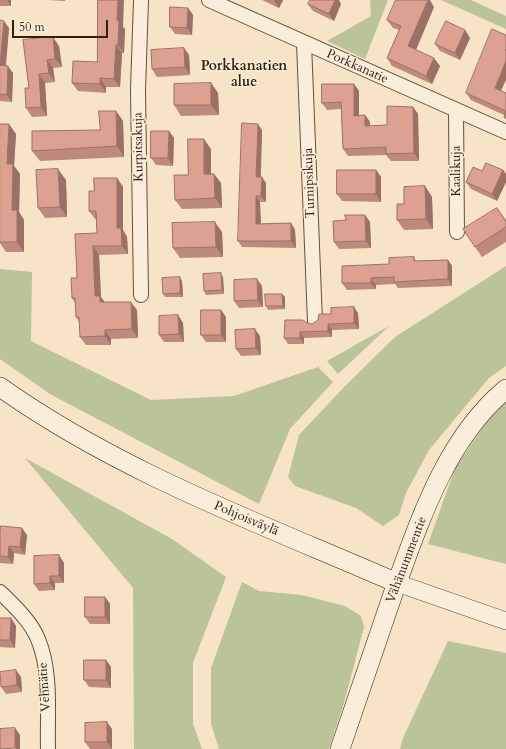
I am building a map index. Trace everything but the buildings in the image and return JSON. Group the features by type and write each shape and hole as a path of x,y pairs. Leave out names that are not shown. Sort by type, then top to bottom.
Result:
{"main road":[{"name":"Pohjoisväylä","path":"0,387 39,415 160,480 271,530 310,545 397,583"},
{"name":"Vähänummentie","path":"340,749 410,546 448,460 472,425 506,389"}],"street":[{"name":"Kurpitsakuja","path":"141,0 138,90 141,295"},
{"name":"Porkkanatie","path":"209,0 506,132"},
{"name":"Turnipsikuja","path":"304,43 315,322"},
{"name":"Kaalikuja","path":"456,111 457,232"},
{"name":"Pohjoisväylä","path":"397,583 506,621"},
{"name":"Vehnätie","path":"0,592 21,612 38,639 46,671 48,749"}],"green space":[{"path":"370,0 388,0 365,59 327,41 371,16"},
{"path":"441,0 471,0 506,16 506,29"},
{"path":"506,266 506,366 489,378 429,450 406,493 399,515 383,526 356,508 295,486 288,477 299,435 344,387 395,337"},
{"path":"0,269 32,272 31,341 151,400 234,396 318,367 333,382 290,429 259,504 50,394 0,359"},
{"path":"389,326 338,374 327,361"},
{"path":"506,400 506,564 428,544 455,468 496,408"},
{"path":"25,458 172,539 226,577 193,663 193,724 202,749 134,749 133,588"},
{"path":"242,582 259,591 302,595 345,606 361,616 364,627 344,703 329,749 219,749 211,724 211,668"},
{"path":"448,641 506,653 506,749 400,749 403,738"}],"district":[{"name":"Porkkanatien alue","path":"244,76"}]}
